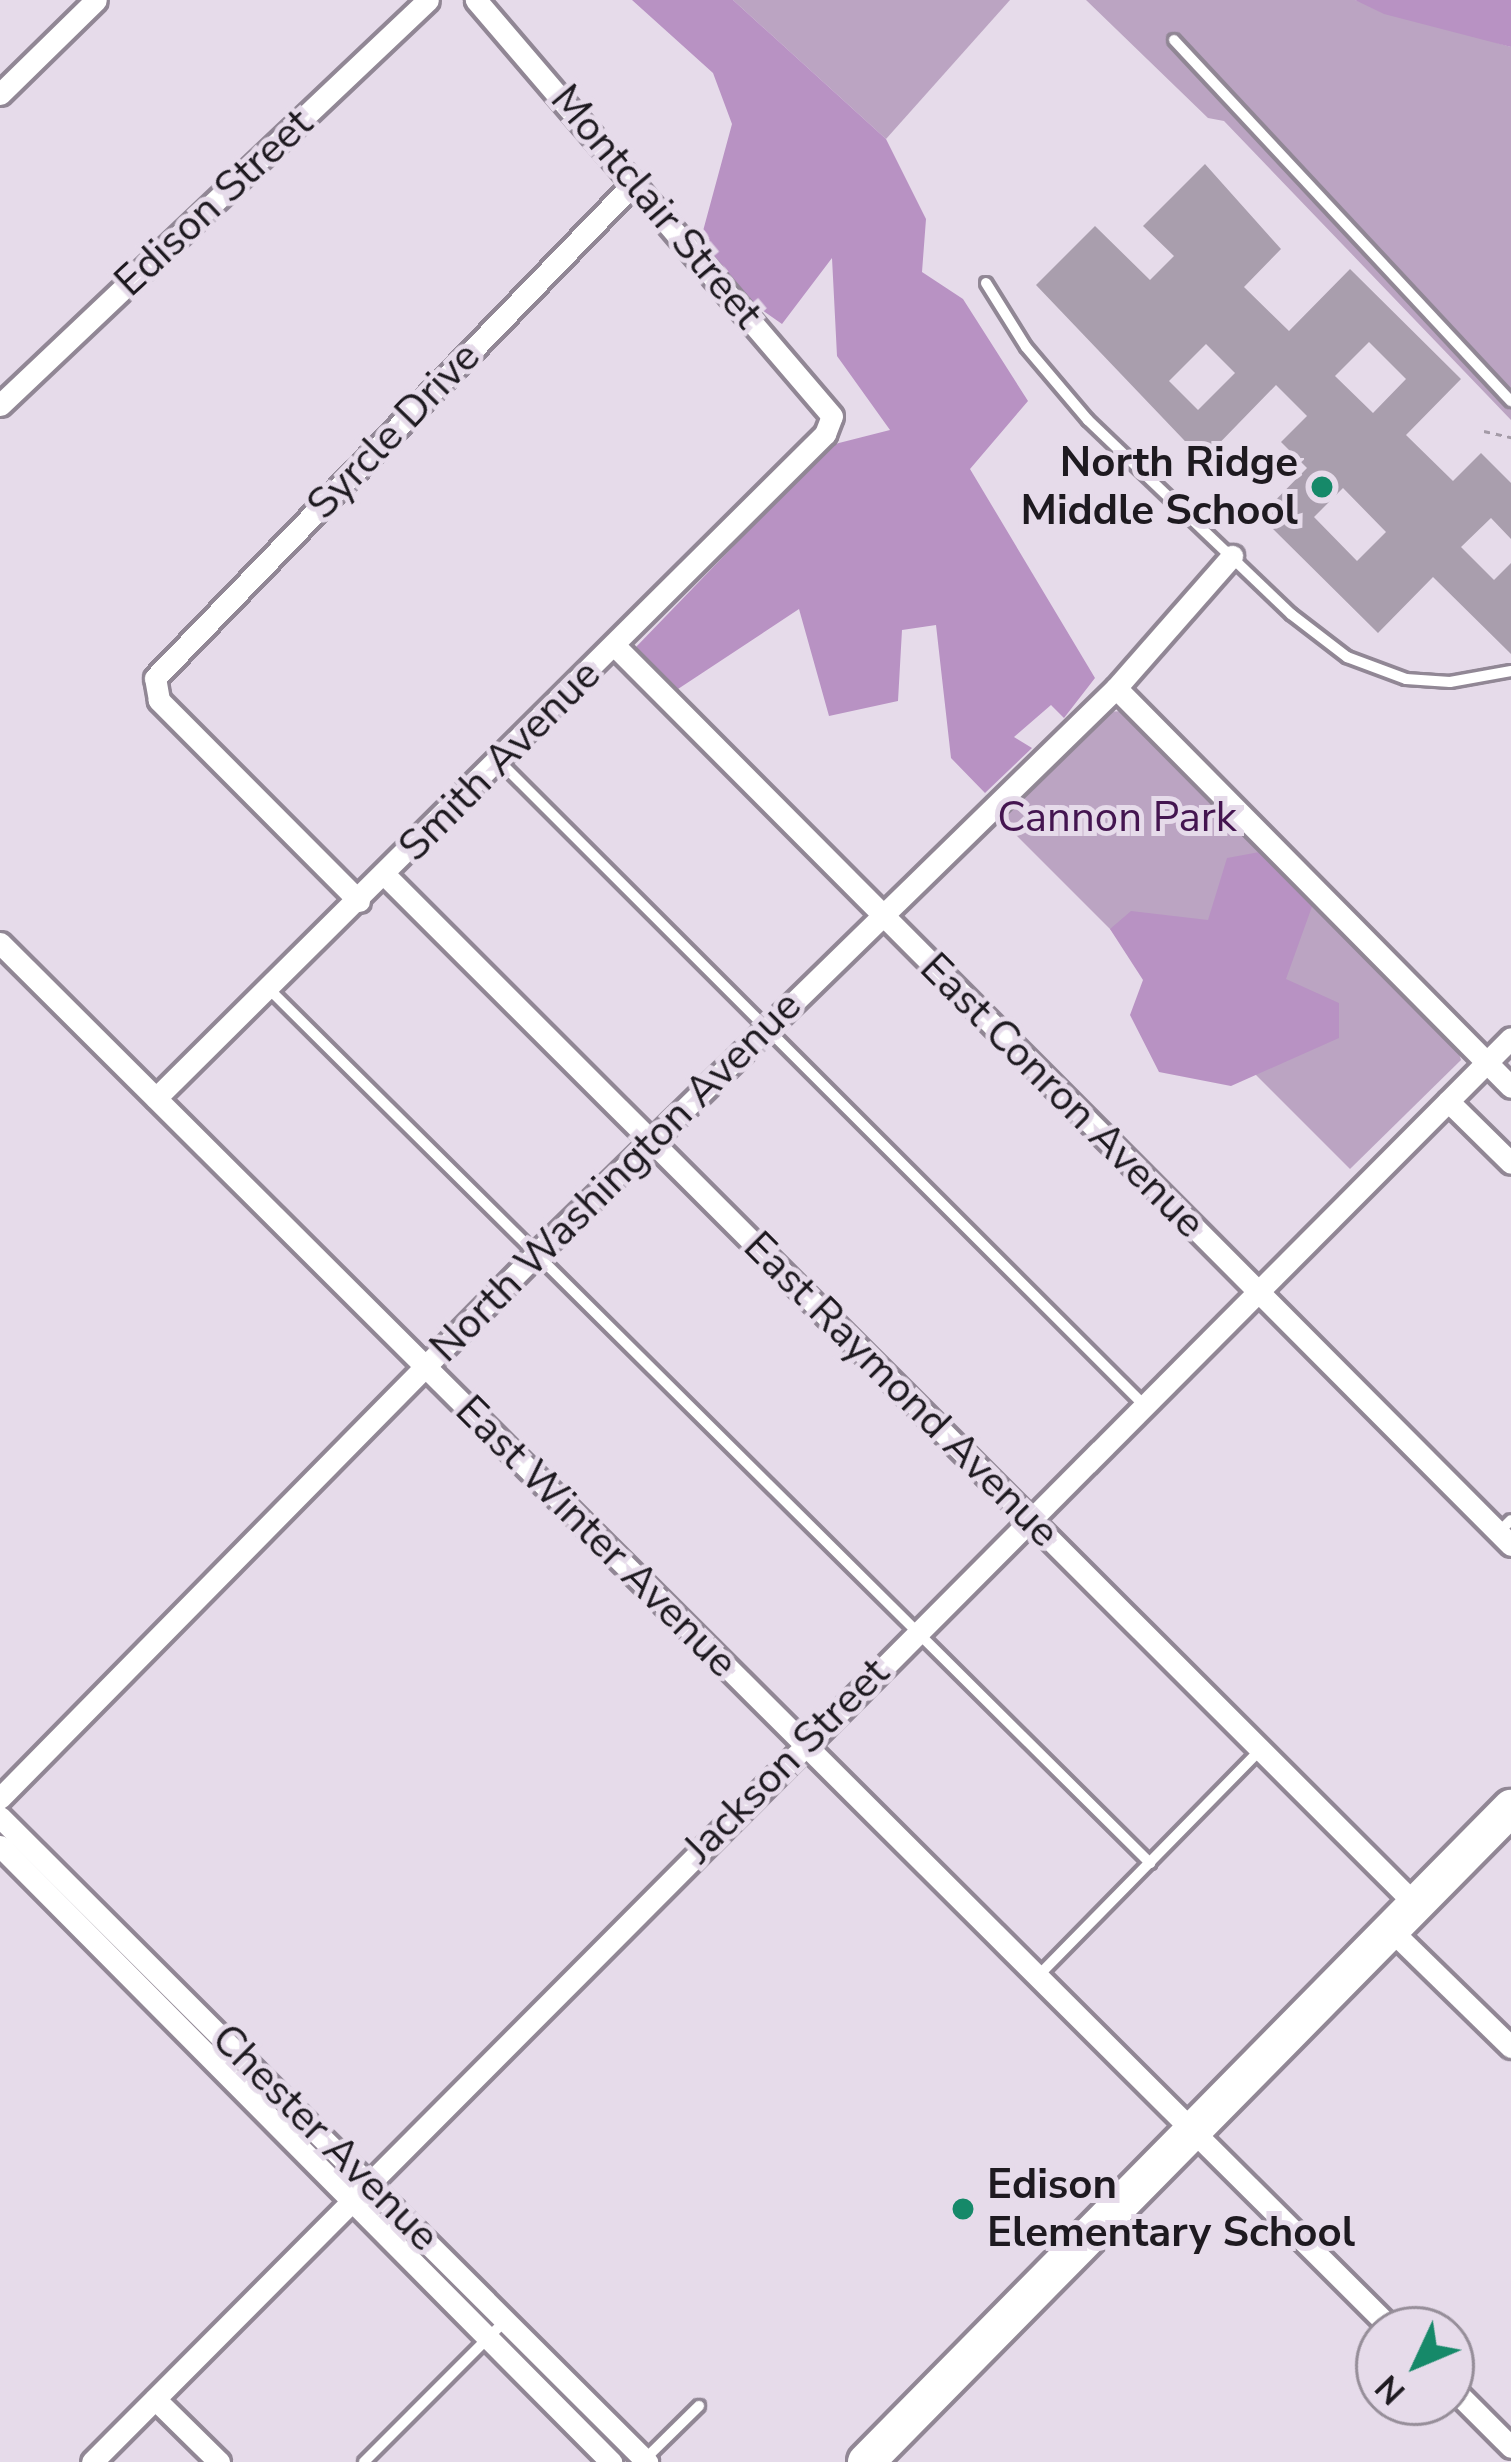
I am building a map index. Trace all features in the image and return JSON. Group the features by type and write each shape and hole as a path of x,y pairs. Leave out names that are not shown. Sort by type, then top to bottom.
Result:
{"main road":[{"path":"866,2462 1511,1808"}],"street":[{"path":"0,94 96,0"},
{"name":"Edison Street","path":"0,405 428,0"},
{"name":"Montclair Street","path":"476,0 832,416"},
{"name":"Syrcle Drive","path":"359,901 159,700 155,678 633,184"},
{"name":"Smith Avenue","path":"156,1098 386,876 825,434 832,416"},
{"name":"North Washington Avenue","path":"0,1798 537,1253 878,915 1116,688 1232,556"},
{"name":"East Conron Avenue","path":"614,646 878,915 1507,1532"},
{"path":"1116,688 1511,1088"},
{"name":"East Raymond Avenue","path":"386,876 1262,1749 1511,2047"},
{"name":"East Winter Avenue","path":"0,943 1370,2306"},
{"name":"Jackson Street","path":"92,2462 1511,1038"},
{"path":"1448,1101 1511,1163"},
{"name":"Chester Avenue","path":"0,1817 127,1937 645,2461"},
{"name":"Chester Avenue","path":"0,1846 611,2462"},
{"path":"108,1956 127,1937"},
{"path":"226,2075 244,2056"},
{"path":"155,2399 219,2462"},
{"path":"1475,2411 1511,2447"},
{"path":"582,2432 600,2414"}],"lane":[{"path":"1174,40 1511,401"},
{"path":"986,283 1026,347 1088,420 1347,657 1406,679 1450,682 1511,670"},
{"path":"499,761 1145,1406"},
{"path":"270,990 1150,1863"},
{"path":"1040,1974 1262,1749"},
{"path":"364,2462 506,2320"},
{"path":"645,2461 700,2406"}],"path":[{"path":"1484,431 1511,437"}],"green space":[{"path":"733,0 1010,0 886,139"},
{"path":"1086,0 1355,0 1511,47 1511,420 1224,121 1208,118"},
{"name":"Cannon Park","path":"1126,711 1456,1044 1461,1060 1350,1169 995,814 1101,712"}],"shaded area":[{"path":"632,0 733,0 886,139 926,219 922,272 963,299 1028,401 970,469 1095,678 1064,718 1051,705 1014,737 1032,748 985,793 951,758 936,625 902,630 898,701 829,716 799,609 678,689 636,647 831,445 890,430 837,356 832,258 782,324 748,300 700,242 732,124 713,73"},
{"path":"1355,0 1511,0 1511,47 1384,14"},
{"path":"1265,851 1314,901 1286,979 1339,1003 1339,1038 1231,1086 1159,1072 1130,1015 1143,980 1110,929 1131,911 1208,920 1227,858"}],"building":[{"path":"1205,164 1281,249 1244,287 1289,331 1350,269 1461,379 1406,435 1453,481 1481,453 1511,483 1511,539 1491,518 1461,547 1494,580 1511,563 1511,654 1433,577 1378,633 1260,516 1307,468 1281,442 1307,416 1276,385 1203,460 1036,285 1095,226 1150,280 1174,256 1143,226","holes":["1369,342 1406,379 1373,413 1335,376","1206,344 1235,373 1198,410 1169,381","1343,488 1386,532 1357,561 1314,517"]}],"place":[{"name":"North Ridge Middle School","path":"1322,487"},
{"name":"Edison Elementary School","path":"963,2209"}]}
